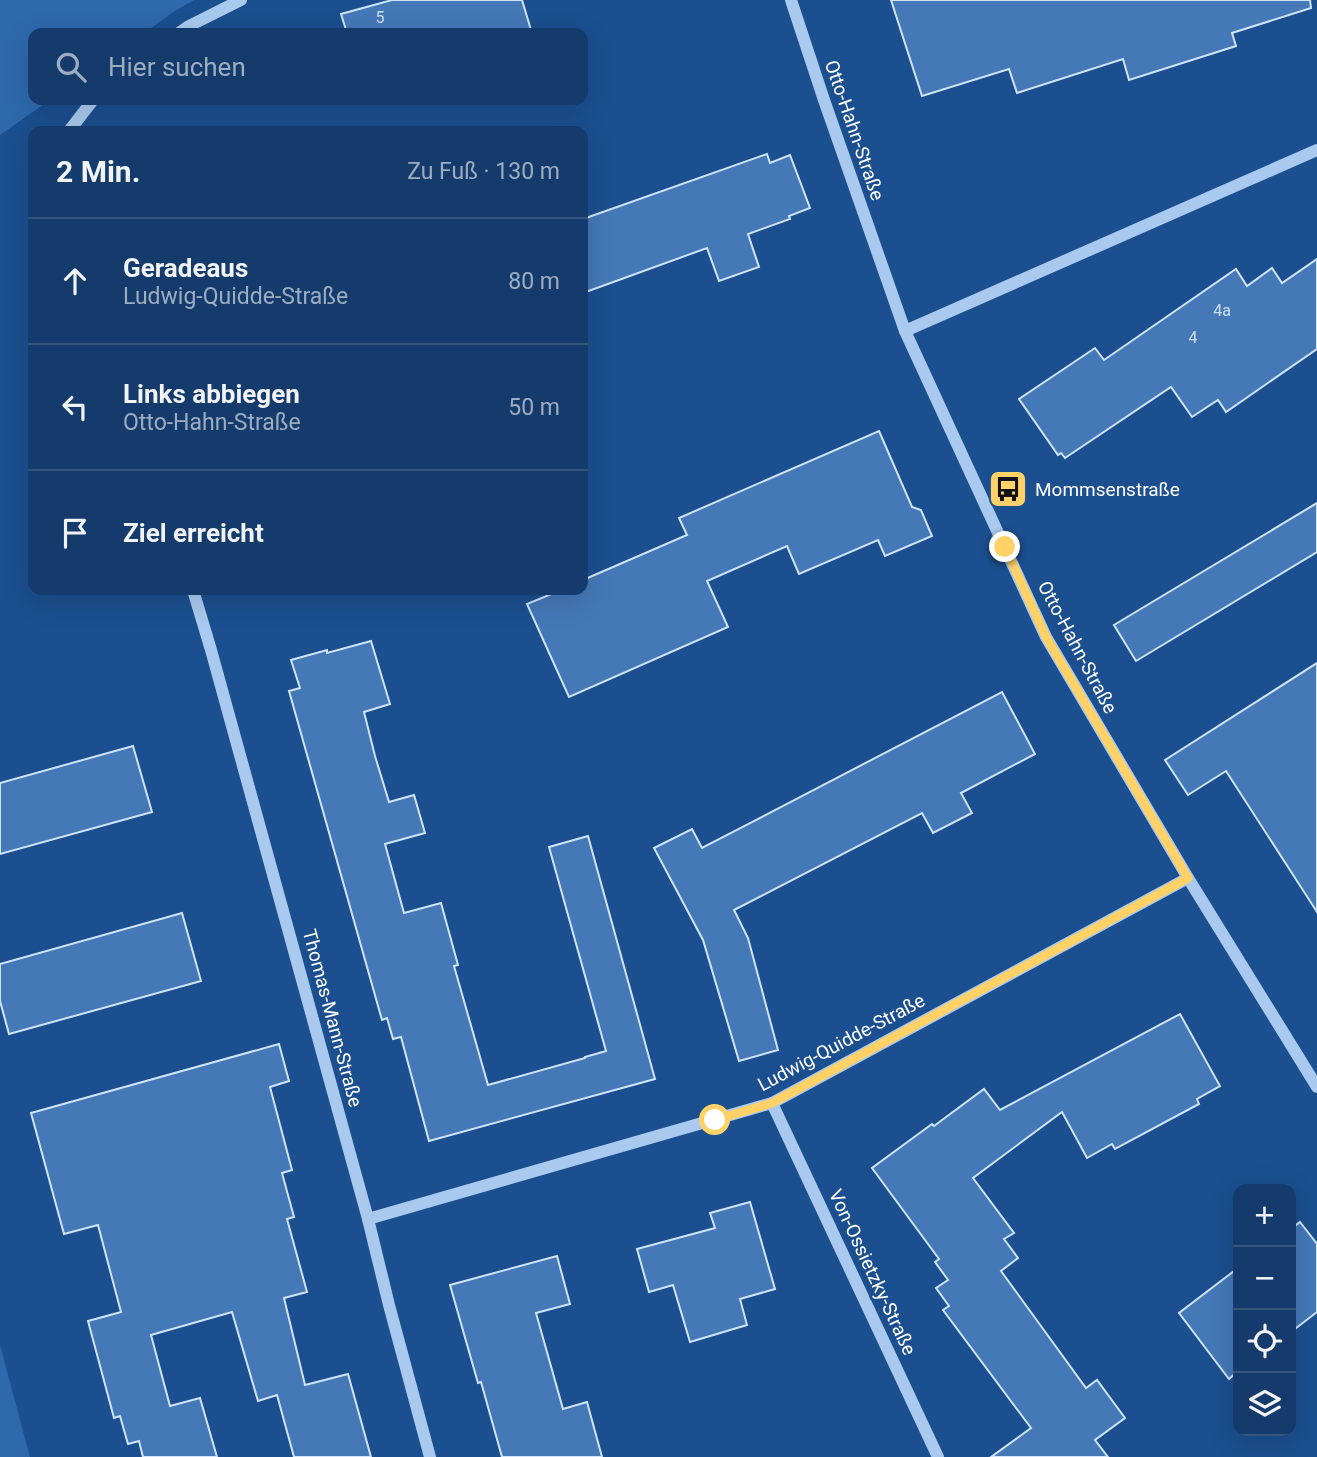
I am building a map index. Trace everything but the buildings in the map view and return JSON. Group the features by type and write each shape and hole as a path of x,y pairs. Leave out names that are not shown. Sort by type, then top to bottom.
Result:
{"street":[{"path":"186,28 241,0"},
{"name":"Otto-Hahn-Straße","path":"791,0 905,331 1046,637 1188,878 1317,1087"},
{"path":"73,126 89,105"},
{"path":"905,331 1317,150"},
{"name":"Thomas-Mann-Straße","path":"195,595 368,1219 430,1457"},
{"name":"Ludwig-Quidde-Straße","path":"368,1219 772,1103 1188,878"},
{"name":"Von-Ossietzky-Straße","path":"772,1103 938,1457"}],"shaded area":[{"path":"0,0 194,0 151,28 28,28 28,105 43,105 0,135"},
{"path":"0,1345 30,1457 0,1457"}],"place":[{"name":"Mommsenstraße","path":"1008,489"}],"route":[{"path":"715,1120 772,1103 1188,878 1046,637 1005,547"}]}
